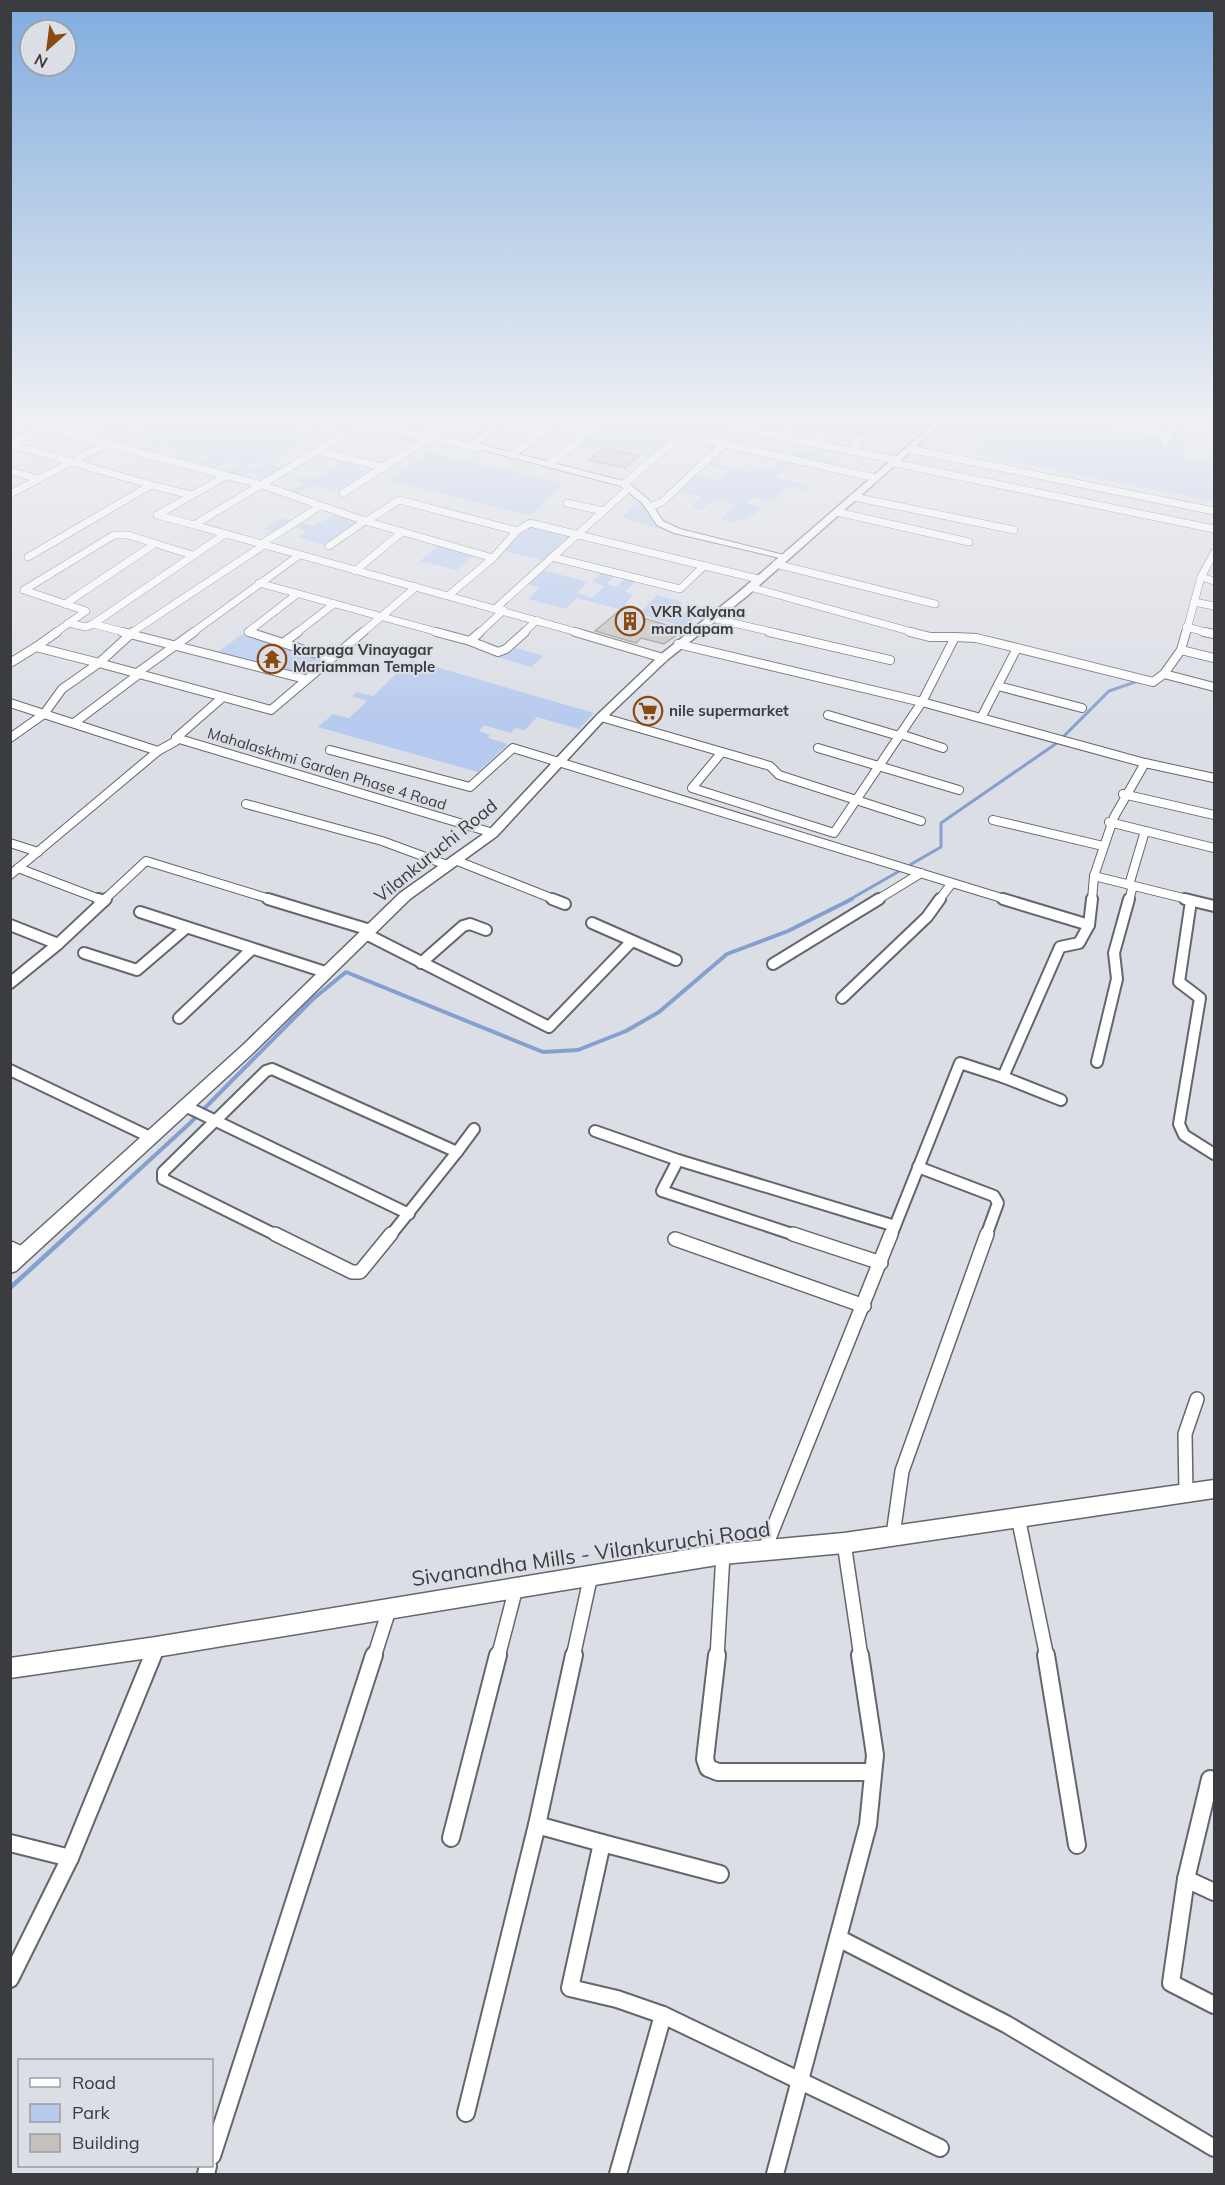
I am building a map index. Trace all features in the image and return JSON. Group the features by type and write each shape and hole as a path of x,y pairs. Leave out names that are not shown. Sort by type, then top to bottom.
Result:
{"main road":[{"name":"Vilankuruchi Road","path":"10,1266 17,1251 185,1106 405,896 493,833 601,717 678,644 825,522"},
{"name":"Sivanandha Mills - Vilankuruchi Road","path":"10,1668 156,1647 723,1554 844,1543 1215,1489"}],"street":[{"path":"28,557 88,522"},
{"path":"183,522 298,556 500,609 663,658"},
{"path":"194,525 199,522"},
{"path":"10,738 44,714 62,689 99,663 131,633 296,522"},
{"path":"329,546 365,522"},
{"path":"369,522 493,558"},
{"path":"483,522 517,531"},
{"path":"470,641 552,557 590,522"},
{"path":"659,522 677,531 784,556"},
{"path":"881,522 969,542"},
{"path":"975,522 1014,530"},
{"path":"1182,522 1215,529"},
{"path":"449,595 493,558 517,531 530,523 704,566 930,637 976,638 1153,682 1164,674 1181,650 1201,578 1215,553"},
{"path":"355,571 402,532"},
{"path":"68,623 86,627 93,624 225,534"},
{"path":"10,663 87,611 24,590 114,535 128,535 192,555"},
{"path":"65,604 153,544"},
{"path":"74,723 173,645 298,556"},
{"path":"552,557 680,589 704,566"},
{"path":"776,564 935,604"},
{"path":"1201,578 1215,581"},
{"path":"259,583 470,641 498,652 506,649 537,620"},
{"path":"36,647 271,710 329,658 416,586"},
{"path":"297,594 248,632 329,658"},
{"path":"1194,602 1215,606"},
{"path":"283,643 334,604"},
{"path":"712,618 890,660"},
{"path":"93,624 305,679"},
{"path":"1186,627 1215,634"},
{"path":"722,753 692,788 834,833 922,702 955,638"},
{"path":"678,644 922,702 1145,763 1215,778"},
{"path":"981,718 1017,648"},
{"path":"1181,650 1215,658"},
{"path":"1164,674 1215,687"},
{"path":"998,686 1082,708"},
{"path":"14,871 158,751 176,741 176,738 224,697"},
{"path":"10,703 158,751"},
{"path":"828,715 943,748"},
{"path":"601,717 770,766 779,775 921,821"},
{"name":"Mahalaskhmi Garden Phase 4 Road","path":"176,738 493,833"},
{"path":"330,750 470,787 513,748 1089,925"},
{"path":"818,748 959,790"},
{"path":"1003,1077 1060,947 1079,943 1089,925 1094,876 1109,822 1123,794 1145,763"},
{"path":"1123,794 1215,815"},
{"path":"246,804 382,841 565,904"},
{"path":"993,820 1103,846"},
{"path":"1109,822 1215,848"},
{"path":"1097,1062 1117,980 1114,953 1145,831"},
{"path":"10,843 38,852"},
{"path":"10,982 58,944 146,861 368,932 421,963 549,1027 632,941"},
{"path":"14,871 104,901"},
{"path":"773,964 921,873"},
{"path":"1094,876 1215,906"},
{"path":"842,998 927,917 952,882"},
{"path":"1191,901 1179,982 1200,998 1179,1124 1184,1135 1215,1154"},
{"path":"140,912 325,972"},
{"path":"592,923 676,960"},
{"path":"421,963 463,926 470,924 486,930"},
{"path":"10,925 58,944"},
{"path":"84,953 137,969 186,928"},
{"path":"179,1018 252,949"},
{"path":"764,1552 960,1063 1061,1100"},
{"path":"457,1152 272,1069 266,1071 210,1118 163,1172 163,1179 352,1272 360,1272 409,1214 457,1152 474,1129"},
{"path":"10,1070 150,1137"},
{"path":"185,1106 409,1214"},
{"path":"595,1131 678,1160 895,1226"},
{"path":"678,1160 662,1191 881,1263"},
{"path":"893,1535 902,1471 998,1203 994,1196 918,1167"},
{"path":"675,1239 864,1305"},
{"path":"1186,1493 1183,1440 1186,1419 1197,1399"},
{"path":"1018,1517 1050,1674 1077,1845"},
{"path":"775,2175 868,1825 875,1755 844,1543"},
{"path":"723,1554 719,1642 705,1759 708,1768 729,1773 873,1772"},
{"path":"466,2113 537,1825 591,1575"},
{"path":"451,1838 516,1588"},
{"path":"213,2153 390,1607"},
{"path":"10,1979 70,1858 156,1647"},
{"path":"1215,1781 1210,1779 1186,1879 1171,1983 1215,2005"},
{"path":"537,1825 720,1874"},
{"path":"10,1843 70,1858"},
{"path":"602,1843 570,1988 617,1999 663,2015 940,2148"},
{"path":"1186,1879 1215,1892"},
{"path":"838,1938 1006,2024 1215,2148"},
{"path":"618,2175 663,2015"}],"green space":[{"path":"275,522 297,522 314,526 321,522 367,523 331,547 297,537 306,531 292,526 279,534 264,529"},
{"path":"637,522 662,522 669,529 666,531"},
{"path":"531,524 572,534 543,560 504,551"},
{"path":"441,544 475,554 457,570 420,561"},
{"path":"543,570 588,582 577,593 592,598 604,586 592,582 602,572 615,575 607,584 616,587 625,578 636,581 625,592 634,594 624,605 642,610 657,595 682,602 675,610 697,616 686,627 577,598 565,609 528,599 539,588 527,584"},
{"path":"244,633 323,658 302,676 218,652"},
{"path":"510,646 543,656 531,667 498,657"},
{"path":"411,660 594,713 579,729 537,717 525,730 515,728 511,733 484,725 479,731 490,735 488,738 508,744 478,772 318,727 333,714 349,718 367,701 352,696 357,692 373,696"}],"building":[{"name":"VKR Kalyana mandapam","path":"619,611 684,630 664,644 641,638 636,643 595,631"}],"waterway":[{"path":"849,900 941,847 941,823 1057,743 1109,691 1141,680"},
{"path":"67,1236 189,1124 313,999 346,972 543,1052 578,1050 626,1031 659,1012 727,954 788,931 852,899"},
{"path":"10,1288 69,1234"}],"place":[{"name":"VKR Kalyana mandapam","path":"630,621"},
{"name":"karpaga Vinayagar Mariamman Temple","path":"272,659"},
{"name":"nile supermarket","path":"648,711"}]}
